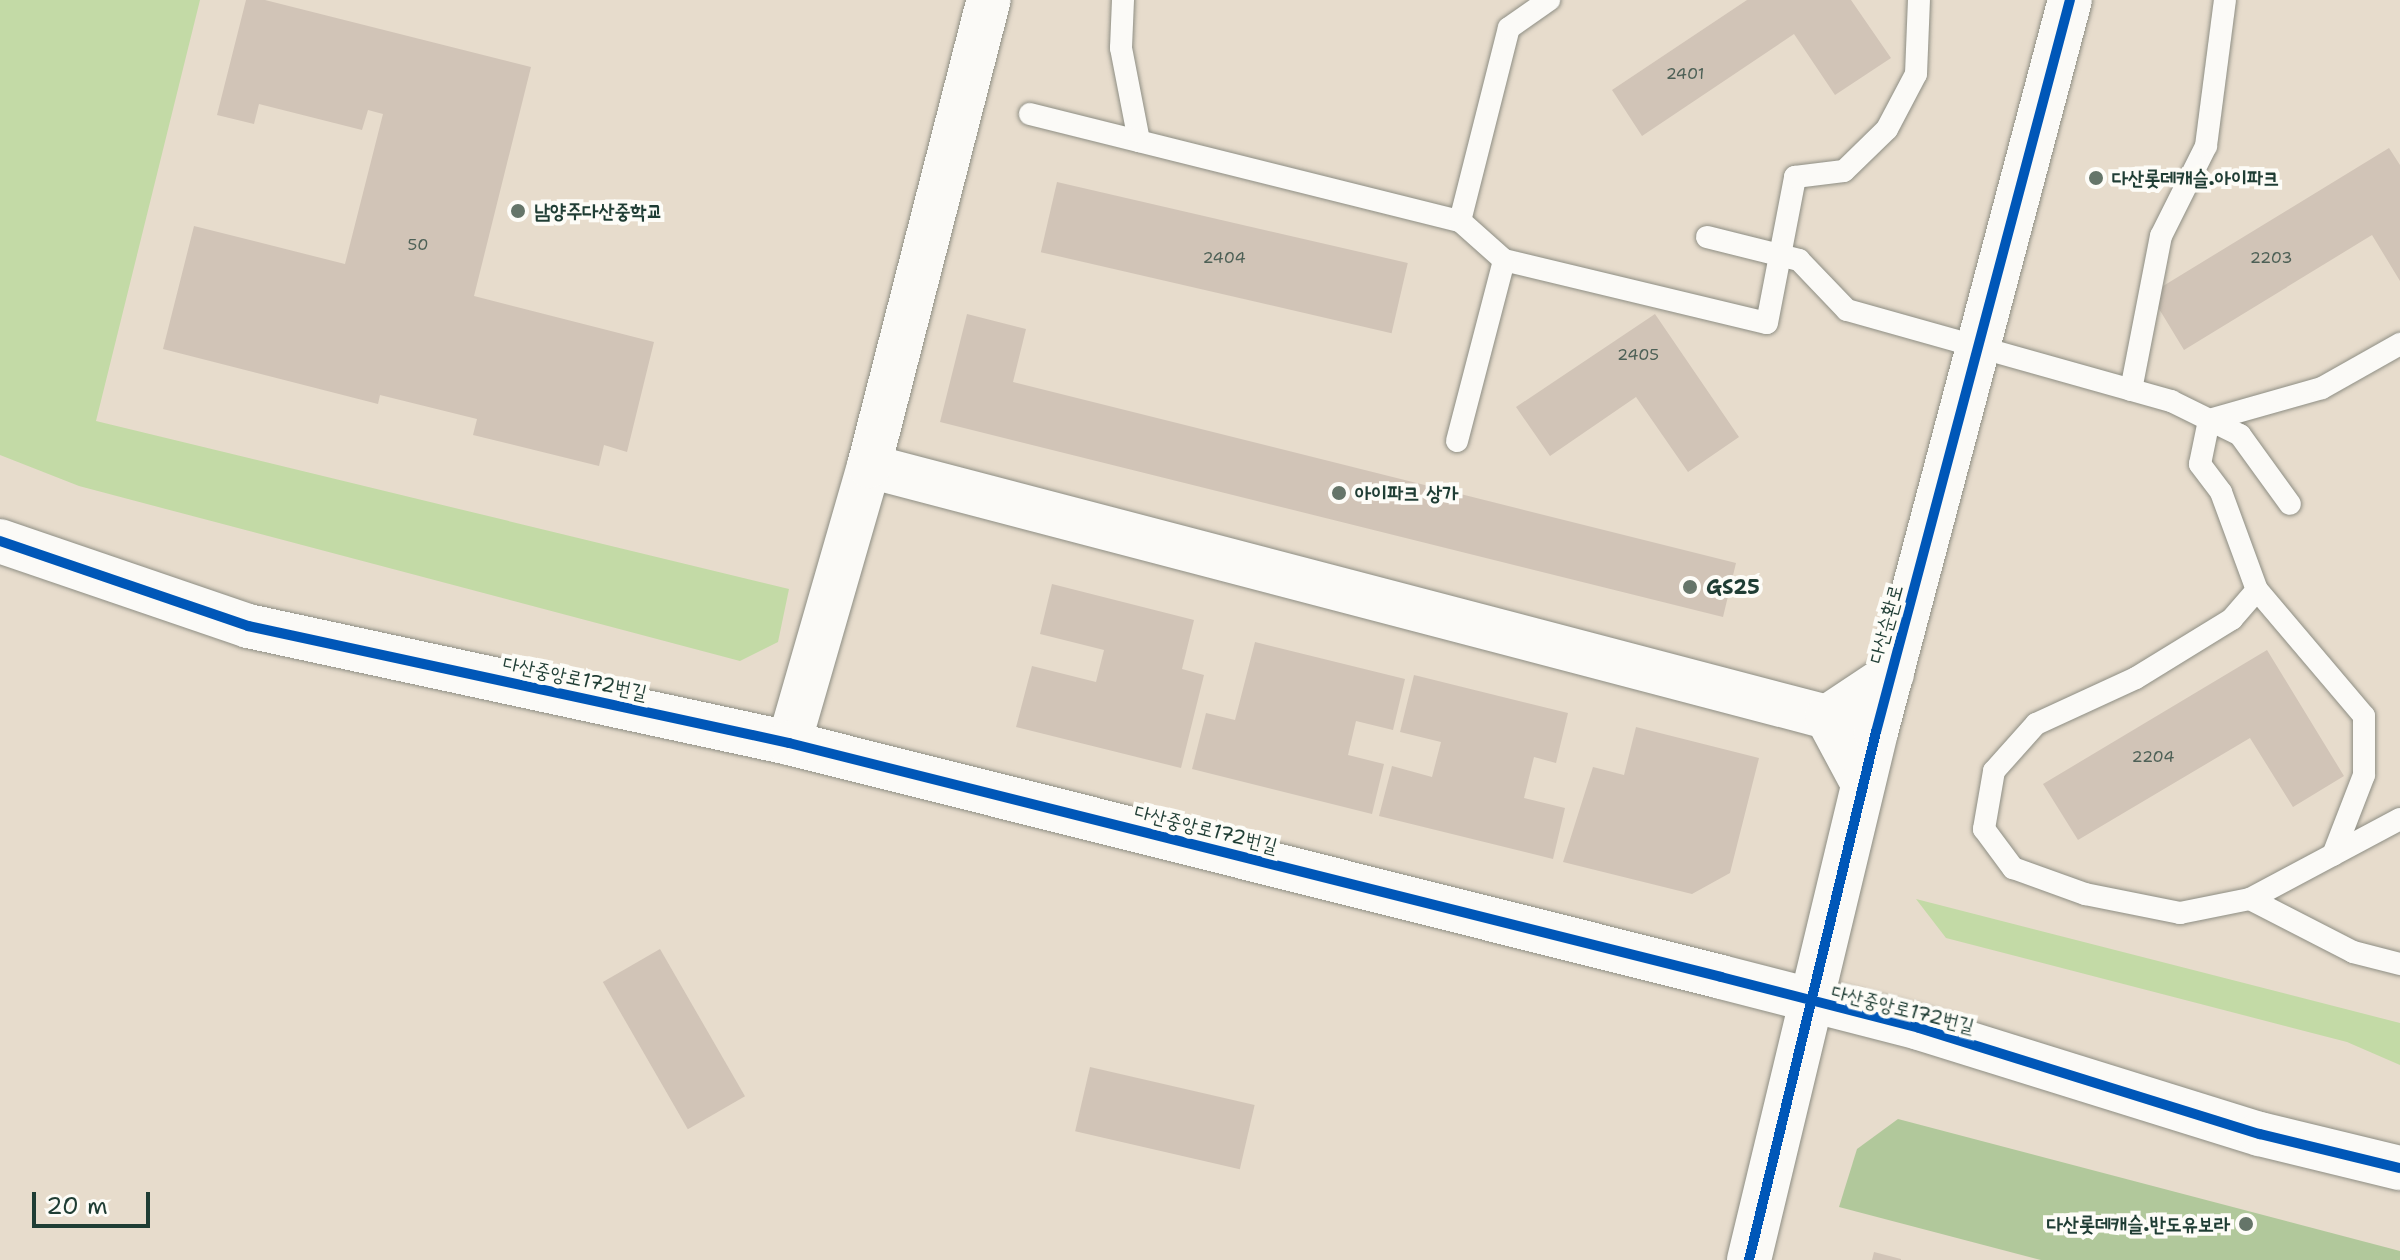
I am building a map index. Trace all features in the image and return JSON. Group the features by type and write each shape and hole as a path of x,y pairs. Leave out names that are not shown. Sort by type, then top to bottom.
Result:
{"street":[{"path":"789,743 869,466 989,0"},
{"name":"다산순환로","path":"1749,1260 1863,784 2070,0"},
{"path":"869,466 1827,717 1863,784"},
{"name":"다산중앙로172번길","path":"0,541 248,626 789,743 1721,977 1809,1003 1919,1028 2260,1134 2400,1168"},
{"path":"1827,717 1892,674"}],"lane":[{"path":"1123,0 1121,48 1139,141"},
{"path":"1460,221 1509,28 1549,0"},
{"path":"1030,114 1460,221 1504,260 1767,323 1795,177 1844,171 1887,129 1916,74 1919,0"},
{"path":"2131,390 2161,236 2206,146 2225,0"},
{"path":"1707,237 1799,260 1847,310 2131,390 2209,420 2240,435 2290,504"},
{"path":"1457,441 1504,260"},
{"path":"2209,420 2322,388 2400,344"},
{"path":"2209,420 2200,464 2221,492 2257,590 2364,716 2364,775 2333,855"},
{"path":"2257,590 2232,619 2184,648 2036,724 1994,771 1984,829 2013,868 2085,894 2180,913 2250,899 2400,819"},
{"path":"2250,899 2353,952 2400,964"}],"green space":[{"path":"0,0 200,0 96,421 789,589 778,642 740,661 79,486 0,455"},
{"path":"1916,899 2400,1023 2400,1065 2347,1042 1946,938"},
{"path":"1898,1119 2400,1251 2400,1260 2041,1260 1839,1207 1857,1149"}],"building":[{"path":"246,0 265,0 531,67 474,296 654,342 627,452 604,445 599,466 473,435 477,419 380,395 378,404 163,349 194,226 345,264 383,114 368,110 362,130 259,104 254,124 217,115"},
{"path":"1747,0 1851,0 1891,58 1835,95 1794,34 1642,136 1612,90"},
{"path":"2389,148 2400,165 2400,281 2372,235 2184,350 2150,294"},
{"path":"1057,182 1408,263 1392,333 1041,252"},
{"name":"아이파크 상가","path":"967,314 1026,329 1013,382 1736,563 1723,617 940,422"},
{"path":"1655,314 1739,437 1688,472 1636,397 1550,456 1516,407"},
{"path":"1052,584 1194,620 1182,669 1204,675 1181,768 1016,727 1032,666 1096,682 1104,650 1040,634"},
{"path":"1255,642 1405,679 1393,730 1356,721 1348,755 1384,764 1372,814 1192,769 1206,713 1235,720"},
{"path":"2267,650 2344,776 2293,807 2250,738 2078,840 2043,784"},
{"path":"1414,675 1568,713 1556,763 1534,757 1524,798 1565,808 1553,859 1379,816 1392,766 1432,777 1441,742 1400,732"},
{"path":"1636,727 1759,758 1730,873 1692,894 1563,862 1593,767 1624,775"},
{"path":"660,949 745,1096 688,1129 603,982"},
{"path":"1090,1067 1255,1105 1240,1169 1075,1131"},
{"path":"1874,1252 1901,1259 1901,1260 1872,1260"}],"cycle path":[{"path":"1749,1260 1876,732 2070,0"},
{"path":"0,541 248,626 789,743 1721,977 1919,1028 2260,1134 2400,1168"}],"place":[{"name":"다산롯데캐슬.아이파크","path":"2096,178"},
{"name":"남양주다산중학교","path":"518,211"},
{"name":"아이파크 상가","path":"1339,493"},
{"name":"GS25","path":"1690,587"},
{"name":"다산롯데캐슬.반도유보라","path":"2246,1224"}]}
